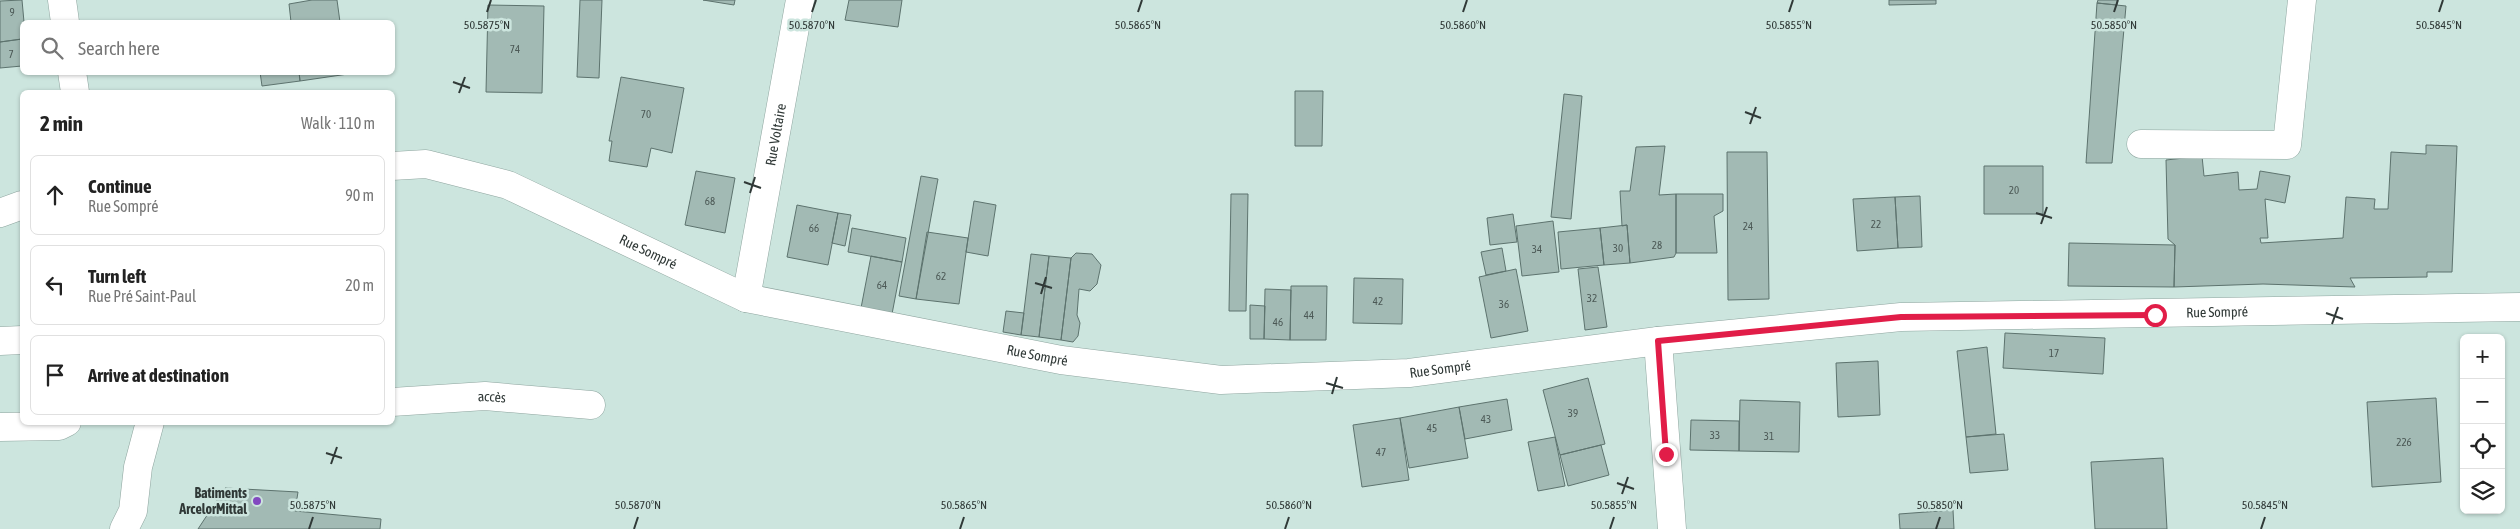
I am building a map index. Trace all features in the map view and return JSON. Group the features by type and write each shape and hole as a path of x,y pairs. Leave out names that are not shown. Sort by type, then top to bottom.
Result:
{"street":[{"path":"62,0 65,20"},
{"name":"Rue Voltaire","path":"746,298 800,0"},
{"path":"2141,144 2287,145 2302,0"},
{"path":"72,75 75,90"},
{"name":"Rue Sompré","path":"395,166 426,164 508,185 746,298 1061,360 1221,380 1408,372 1661,341 1901,317 2520,308"},
{"path":"0,212 20,206"},
{"path":"0,341 20,340"},
{"path":"1661,341 1672,529"},
{"name":"accès","path":"395,402 485,396 591,405"},
{"path":"0,427 61,425"},
{"path":"124,529 133,511 138,467 149,425"}],"building":[{"path":"22,0 24,20 20,20 20,39 0,42 0,1"},
{"path":"312,0 337,0 340,20 291,20 289,4"},
{"path":"580,0 602,0 599,78 577,77"},
{"path":"703,0 735,0 734,5"},
{"path":"849,0 902,0 898,27 845,20"},
{"path":"1889,0 1936,0 1936,4 1889,5"},
{"path":"2098,0 2117,0 2117,5 2097,3"},
{"path":"2097,3 2126,6 2112,163 2086,163"},
{"path":"488,5 544,6 542,93 486,92"},
{"path":"20,39 20,66 0,68 0,42"},
{"path":"260,75 299,75 300,81 262,86"},
{"path":"299,75 341,75 300,81"},
{"path":"621,77 684,88 672,153 651,148 647,167 609,161 612,141 609,141"},
{"path":"1295,91 1323,91 1322,146 1295,146"},
{"path":"1564,94 1582,96 1571,219 1551,217"},
{"path":"2426,145 2457,146 2452,272 2427,272 2427,277 2350,278 2355,287 2263,284 2174,287 2175,245 2168,239 2166,160 2202,156 2204,176 2238,172 2239,190 2257,189 2260,171 2290,176 2285,203 2265,199 2268,238 2260,238 2261,243 2343,238 2346,197 2375,199 2374,209 2388,209 2391,152 2426,154"},
{"path":"1665,146 1659,195 1676,194 1676,253 1674,257 1630,263 1627,225 1622,226 1620,191 1630,191 1636,147"},
{"path":"1727,152 1767,152 1769,299 1728,300"},
{"path":"1984,166 2043,166 2043,214 1984,214"},
{"path":"696,171 735,178 725,233 685,225"},
{"path":"921,176 938,179 916,299 899,296"},
{"path":"1231,194 1248,194 1246,311 1229,311"},
{"path":"1676,194 1723,194 1723,211 1714,216 1717,253 1676,253"},
{"path":"1920,196 1922,247 1898,248 1895,197"},
{"path":"1895,197 1898,248 1857,251 1853,199"},
{"path":"974,201 996,205 988,256 966,252"},
{"path":"797,205 838,213 828,265 787,257"},
{"path":"838,213 851,215 845,246 832,243"},
{"path":"1513,214 1517,242 1490,245 1487,218"},
{"path":"1553,221 1559,272 1522,276 1516,226"},
{"path":"1627,225 1630,263 1604,265 1600,228"},
{"path":"852,228 906,238 902,262 848,252"},
{"path":"1600,228 1604,265 1561,269 1558,232"},
{"path":"927,232 968,238 959,304 916,299"},
{"path":"2069,243 2175,245 2174,287 2068,286"},
{"path":"1502,248 1506,271 1486,275 1481,252"},
{"path":"1076,253 1092,254 1101,265 1097,284 1090,291 1079,289 1077,315 1080,323 1078,336 1073,342 1061,340 1071,258"},
{"path":"1031,254 1049,256 1039,337 1021,335"},
{"path":"871,256 902,262 892,314 861,308"},
{"path":"1049,256 1071,258 1061,340 1039,337"},
{"path":"1598,267 1607,327 1585,330 1578,269"},
{"path":"1516,269 1528,331 1491,338 1479,277"},
{"path":"1354,278 1403,279 1402,324 1353,323"},
{"path":"1291,286 1327,286 1326,340 1290,340"},
{"path":"1265,289 1291,290 1290,340 1264,339"},
{"path":"1250,305 1265,306 1264,339 1250,339"},
{"path":"1006,311 1024,313 1021,335 1003,332"},
{"path":"2005,333 2105,338 2103,374 2003,368"},
{"path":"1987,347 1996,434 1966,437 1957,351"},
{"path":"1878,361 1880,415 1838,417 1836,363"},
{"path":"1588,378 1605,444 1560,455 1543,390"},
{"path":"2436,398 2441,482 2372,487 2367,402"},
{"path":"1507,399 1512,430 1465,439 1459,407"},
{"path":"1740,400 1800,402 1799,452 1739,451"},
{"path":"1459,407 1468,458 1409,468 1400,418"},
{"path":"1400,418 1409,480 1362,487 1353,425"},
{"path":"1691,420 1739,421 1739,451 1690,450"},
{"path":"2004,434 2008,470 1970,473 1966,437"},
{"path":"1555,437 1565,486 1538,491 1528,442"},
{"path":"1601,445 1609,475 1568,486 1560,455"},
{"path":"2163,458 2167,529 2095,529 2091,462"},
{"name":"Batiments ArcelorMittal","path":"225,488 298,492 295,511 381,519 380,529 198,529"},
{"path":"1953,510 1954,529 1900,529 1899,514"}],"place":[{"name":"Batiments ArcelorMittal","path":"257,501"}],"route":[{"path":"1666,454 1658,341 1901,317 2155,315"}]}
